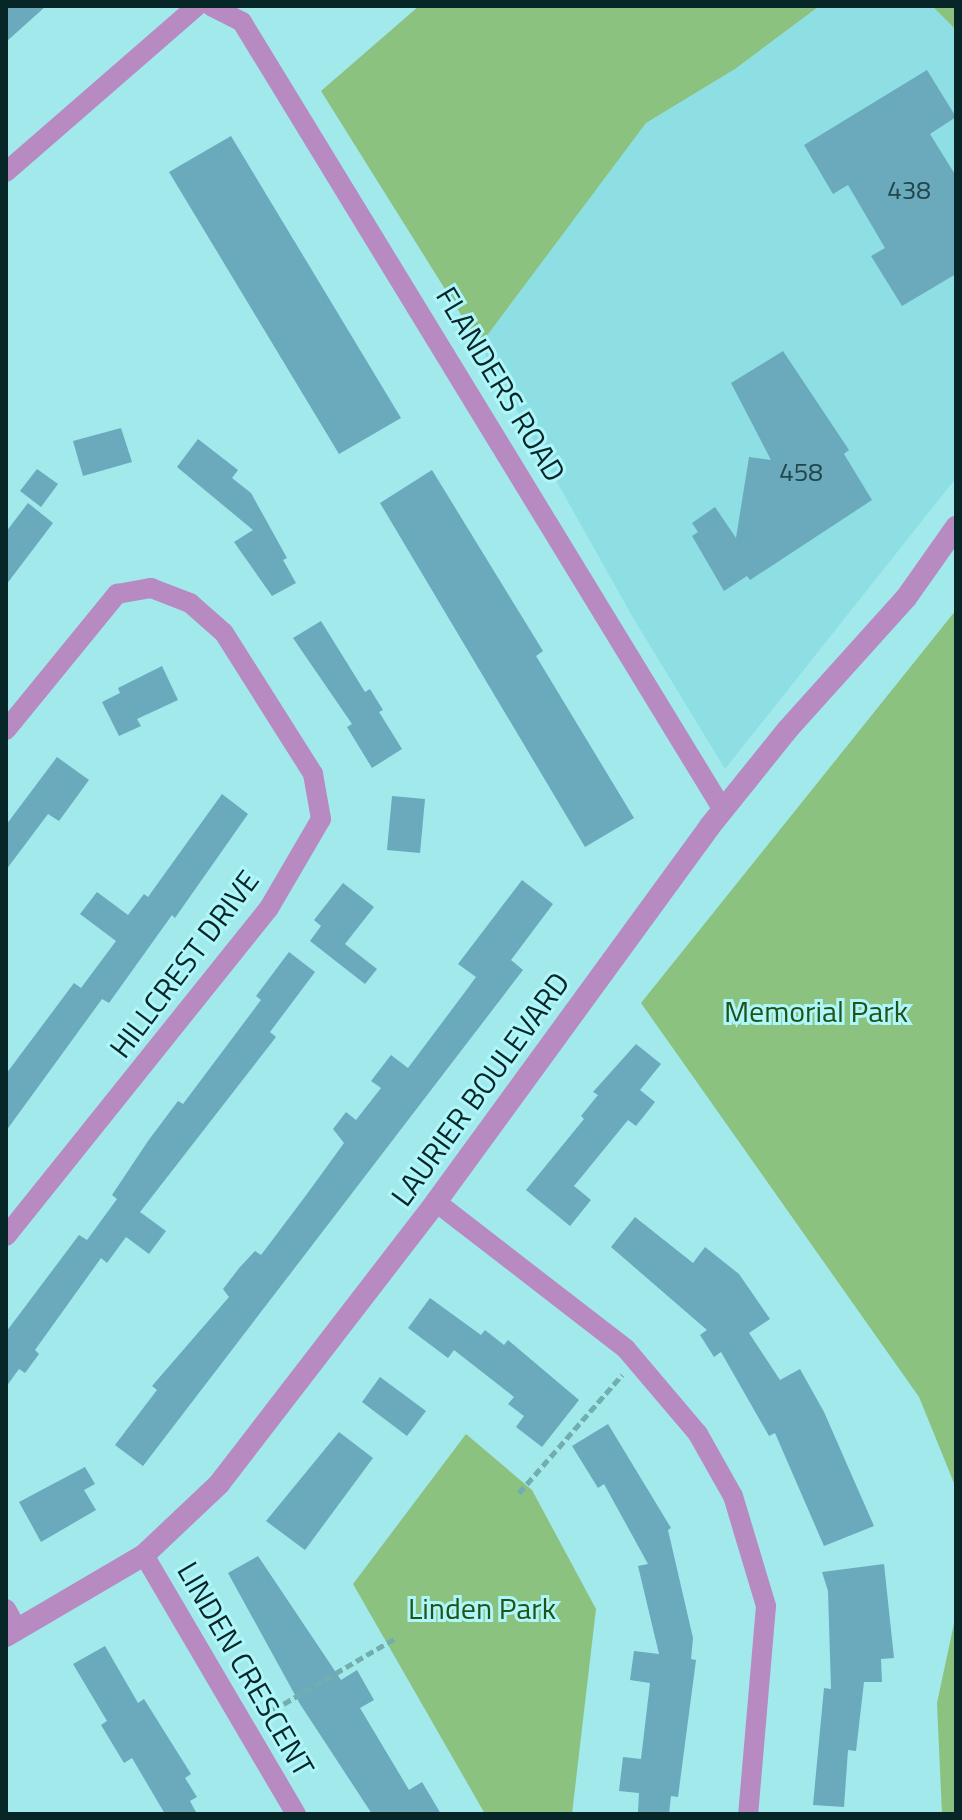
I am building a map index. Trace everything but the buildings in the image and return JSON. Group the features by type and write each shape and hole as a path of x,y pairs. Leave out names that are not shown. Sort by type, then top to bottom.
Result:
{"street":[{"path":"6,172 197,6"},
{"name":"FLANDERS ROAD","path":"211,6 242,22 723,810"},
{"name":"LAURIER BOULEVARD","path":"12,1633 144,1555 219,1484 436,1202 723,810 906,598 956,527"},
{"name":"HILLCREST DRIVE","path":"6,730 117,594 151,588 190,603 224,633 313,774 321,819 269,908 6,1236"},
{"path":"436,1202 635,1360 698,1434 733,1496 754,1552 766,1606 748,1814"},
{"name":"LINDEN CRESCENT","path":"144,1555 296,1814"},
{"path":"6,1609 12,1633"}],"path":[{"path":"519,1493 635,1360"},
{"path":"245,1726 397,1637"}],"shaded area":[{"path":"932,6 956,30 956,478 725,769 632,616 480,345 646,123 735,69 818,7"}],"green space":[{"path":"419,6 829,6 818,7 735,69 646,123 480,345 321,91"},
{"path":"932,6 956,6 956,30"},
{"name":"Memorial Park","path":"956,610 956,1488 919,1397 641,1003"},
{"name":"Linden Park","path":"466,1434 532,1490 596,1609 572,1814 485,1814 353,1584"},
{"path":"956,1614 956,1814 942,1814 937,1703"}]}
